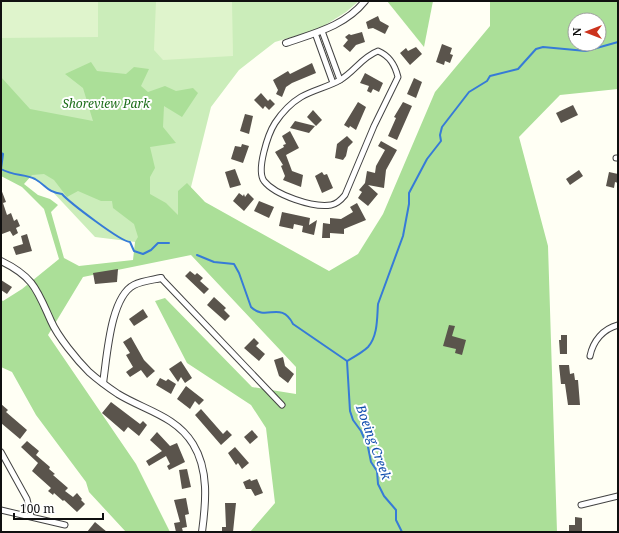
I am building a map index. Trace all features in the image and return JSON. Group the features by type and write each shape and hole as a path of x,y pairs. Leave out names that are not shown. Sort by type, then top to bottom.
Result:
{"street":[{"path":"286,43 322,31 342,22 356,12 365,1"},
{"path":"322,31 340,80"},
{"path":"316,33 333,83"},
{"path":"378,51 386,54 391,60 398,77 374,126 345,195 340,201 332,205 324,206 315,205 289,197 271,187 260,174 261,165 275,123 286,109 300,97 333,83 340,80 371,54 378,51"},
{"path":"1,260 14,267 27,278 39,293 51,322 61,338 89,372 118,394 170,421 183,431 193,444 205,476 205,508 202,532"},
{"path":"103,382 115,312 122,298 127,290 134,285 161,278 282,405"},
{"path":"590,356 592,348 599,335 618,325"},
{"path":"1,452 27,499 31,516"},
{"path":"581,505 618,496"},
{"path":"1,510 65,525"}],"green space":[{"name":"Shoreview Park","path":"1,1 359,1 346,12 319,29 275,42 239,70 211,107 176,247 95,237 50,189 1,159"},
{"path":"1,1 98,1 98,37 1,38"},
{"path":"156,1 232,1 233,56 163,60 154,50"},
{"path":"387,1 433,1 424,47"},
{"path":"490,1 618,1 618,89 560,95 519,137 548,246 557,532 250,532 275,503 266,428 251,405 187,363 155,301 165,298 252,387 296,394 296,367 191,255 83,277 48,335 136,464 170,532 126,532 89,492 86,482 36,415 12,372 1,367 1,300 3,301 22,289 59,259 44,209 22,187 1,176 1,77 30,109 93,121 83,88 65,74 91,62 97,71 126,74 134,67 149,69 141,86 148,92 165,86 176,91 193,88 198,93 182,117 164,106 163,127 176,143 150,147 155,168 150,177 150,194 166,203 178,215 178,191 187,183 205,202 329,271 358,254 383,214 435,92 490,26","holes":["44,174 54,180 67,197 78,191 101,201 112,201 113,208 134,224 138,237 135,242 133,260 79,266 64,258 51,212 58,205 50,199 38,195 24,184 32,175"]}],"building":[{"path":"378,16 380,21 389,26 385,34 373,28 368,29 366,22"},
{"path":"362,32 365,42 356,45 350,52 343,46 348,40 345,37 349,34 351,35"},
{"path":"442,44 452,48 450,54 453,55 450,63 445,61 444,65 436,62"},
{"path":"416,47 422,54 410,65 400,53 406,48 408,51"},
{"path":"312,63 316,73 286,87 282,97 276,94 278,90 273,80 288,71 290,74"},
{"path":"365,73 383,83 379,92 373,89 371,93 367,91 369,86 360,83"},
{"path":"414,78 422,82 416,98 407,94"},
{"path":"261,93 268,101 270,99 275,104 269,110 265,106 263,109 254,100"},
{"path":"358,102 366,107 356,130 350,126 349,128 344,125"},
{"path":"403,102 412,106 397,140 388,136 396,118 394,117"},
{"path":"573,105 578,115 561,123 556,113"},
{"path":"313,110 322,120 316,126 307,117"},
{"path":"245,114 253,116 249,134 240,131"},
{"path":"295,121 315,126 309,133 290,128"},
{"path":"290,131 299,148 286,155 292,171 303,175 301,187 283,180 285,176 281,166 283,165 275,152 284,147 283,145 286,144 282,136"},
{"path":"347,136 353,142 348,147 346,156 343,160 335,158 337,144"},
{"path":"381,141 397,150 386,170 384,188 368,185 378,194 368,206 358,198 362,192 359,190 365,183 367,171 375,173 376,166 385,150 378,146"},
{"path":"242,144 249,146 243,163 231,159 235,146 241,147"},
{"path":"235,169 241,185 230,188 225,172"},
{"path":"579,170 583,176 570,185 566,179"},
{"path":"322,172 324,175 327,174 333,188 322,193 315,176"},
{"path":"609,172 618,174 618,183 615,182 614,188 606,186"},
{"path":"1,189 6,202 3,203 7,215 11,213 14,221 17,219 20,226 16,228 18,233 13,236 10,231 2,234 1,231"},
{"path":"239,193 243,196 244,194 245,197 248,193 254,199 244,211 233,201"},
{"path":"259,201 274,207 269,218 254,211"},
{"path":"357,203 366,220 344,229 344,234 330,233 330,238 322,238 323,223 330,224 330,218 341,219 353,212 350,207"},
{"path":"282,212 310,218 309,225 317,220 314,235 302,232 303,226 294,224 293,229 279,226"},
{"path":"27,234 32,251 16,255 13,247 23,244 21,236"},
{"path":"118,269 117,282 95,284 93,273"},
{"path":"190,271 195,275 197,273 203,278 200,281 209,289 204,294 185,276"},
{"path":"1,280 12,287 7,294 1,290"},
{"path":"214,297 226,308 224,310 230,316 225,321 207,305"},
{"path":"143,309 148,317 134,326 129,319"},
{"path":"449,325 455,326 452,336 466,340 462,355 455,353 456,349 443,346"},
{"path":"561,335 567,335 567,354 560,354 559,340 561,340"},
{"path":"131,337 144,360 155,371 147,378 141,370 130,377 126,372 133,367 126,355 130,353 123,342"},
{"path":"254,338 259,343 256,346 265,354 259,361 244,348"},
{"path":"283,357 285,366 294,374 288,383 279,376 274,360"},
{"path":"181,361 192,378 185,383 181,377 178,382 169,369"},
{"path":"559,365 569,365 570,374 574,373 575,380 578,380 580,405 568,405 565,384 561,384"},
{"path":"160,378 166,381 168,379 176,384 171,394 156,385"},
{"path":"186,386 204,400 199,405 195,401 190,409 177,399"},
{"path":"111,402 140,424 143,421 147,425 139,436 128,427 124,432 102,413"},
{"path":"1,404 8,410 6,412 27,430 20,439 1,423"},
{"path":"201,409 223,434 227,430 232,435 221,445 195,415"},
{"path":"252,430 258,437 250,444 244,437"},
{"path":"157,432 170,446 177,443 185,462 169,470 167,466 170,464 166,456 149,466 146,461 162,451 150,440"},
{"path":"27,441 39,451 36,455 50,467 49,469 55,474 53,475 68,488 65,491 73,497 77,493 82,499 81,500 85,504 77,512 64,500 63,501 54,493 53,495 48,491 51,488 32,471 38,463 21,447"},
{"path":"235,447 249,463 242,469 238,463 236,465 228,453"},
{"path":"187,469 191,487 182,489 179,470"},
{"path":"250,479 251,481 257,479 263,493 255,496 251,489 246,489 243,482"},
{"path":"186,498 189,514 185,515 187,527 182,528 183,532 176,532 174,523 180,522 174,500"},
{"path":"225,503 236,503 233,532 222,532 222,527 226,527"},
{"path":"575,517 582,518 582,532 569,532 569,525 575,525"},
{"path":"95,522 107,532 87,532"}],"waterway":[{"path":"347,361 366,349 374,337 378,304 403,236 409,204 409,193 427,159 441,141 440,135 442,127 469,92 487,81 490,76 518,69 536,49 543,47 586,51 618,42"},
{"name":"Boeing Creek","path":"1,153 3,154 1,169 10,173 31,177 50,190 62,194 106,229 130,242 134,251 143,254 151,250 158,243 169,243"},
{"name":"Boeing Creek","path":"197,255 214,262 234,264 239,273 251,307 262,313 283,313 293,324 347,361 350,411 353,420 361,431 368,447 371,462 377,471 378,484 384,496 396,510 396,520 402,532"}]}
